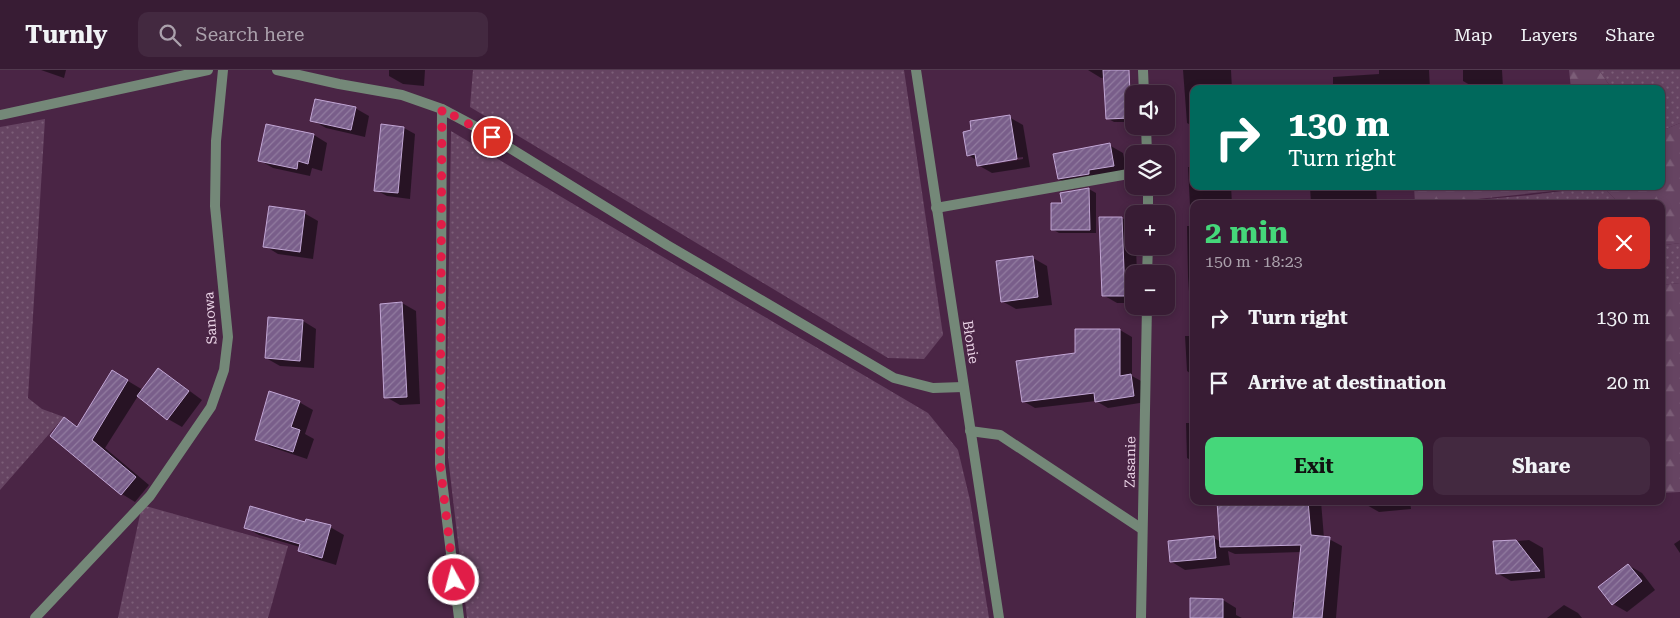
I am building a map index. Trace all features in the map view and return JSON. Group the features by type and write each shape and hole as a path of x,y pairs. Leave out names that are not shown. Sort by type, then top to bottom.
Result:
{"street":[{"path":"0,115 208,70"},
{"name":"Sanowa","path":"35,618 150,496 211,407 224,370 228,337 215,206 216,141 223,70"},
{"path":"277,70 338,84 402,95 442,109 476,127 667,245 894,378 933,388 963,387"},
{"name":"Błonie","path":"916,70 999,618"},
{"path":"1143,70 1144,85"},
{"path":"442,109 440,464 459,618"},
{"path":"936,208 1125,174"},
{"name":"Zasanie","path":"1141,618 1147,315"},
{"path":"970,431 1000,435 1142,529"}],"green space":[{"path":"473,70 904,70 943,335 924,359 888,358 470,107"},
{"path":"1569,70 1599,70 1609,85 1571,85"},
{"path":"1599,70 1680,70 1680,123 1665,129 1665,85 1609,85"},
{"path":"45,119 28,398 42,409 64,417 0,490 0,127"},
{"path":"1680,123 1680,243 1665,245 1665,200 1616,200 1606,190 1665,190 1665,129"},
{"path":"451,131 928,413 958,450 970,500 989,618 467,618 448,457 447,385"},
{"path":"1414,190 1564,190 1467,200 1415,200"},
{"path":"1570,190 1606,190 1616,200 1475,200"},
{"path":"1680,243 1680,283 1665,285 1665,245"},
{"path":"1680,283 1680,492 1665,493 1665,285"},
{"path":"142,505 288,546 268,618 118,618"}],"building":[{"path":"1103,70 1129,70 1130,85 1125,85 1125,118 1106,119"},
{"path":"315,99 356,107 351,130 310,121"},
{"path":"1010,115 1017,159 977,166 975,154 967,156 963,132 971,130 970,121"},
{"path":"266,124 314,134 308,164 298,161 297,169 258,161"},
{"path":"381,124 404,127 398,193 374,191"},
{"path":"1110,143 1114,166 1089,170 1089,174 1058,179 1053,154"},
{"path":"1089,188 1090,230 1051,230 1051,203 1062,203 1060,193"},
{"path":"269,206 305,211 300,252 263,247"},
{"path":"1099,217 1122,217 1125,296 1102,296"},
{"path":"1033,256 1038,297 1001,302 996,261"},
{"path":"402,302 407,397 384,398 380,304"},
{"path":"268,317 303,320 300,361 265,358"},
{"path":"1075,329 1120,329 1120,376 1131,374 1134,396 1095,402 1094,393 1022,402 1016,361 1075,353"},
{"path":"158,368 189,391 167,420 137,396"},
{"path":"112,370 128,380 92,440 136,477 121,495 50,436 64,417 77,427"},
{"path":"269,391 300,401 291,427 300,430 293,452 255,440"},
{"path":"1217,505 1308,505 1311,535 1330,537 1322,618 1293,618 1301,545 1220,547"},
{"path":"250,506 305,522 306,519 331,525 322,558 298,551 300,544 244,528"},
{"path":"1214,536 1216,558 1170,562 1168,541"},
{"path":"1516,540 1540,571 1496,574 1493,541"},
{"path":"1628,564 1642,581 1612,605 1598,587"},
{"path":"1190,598 1223,599 1223,618 1190,618"}],"route":[{"path":"454,580 440,464 442,109 492,137"}]}
